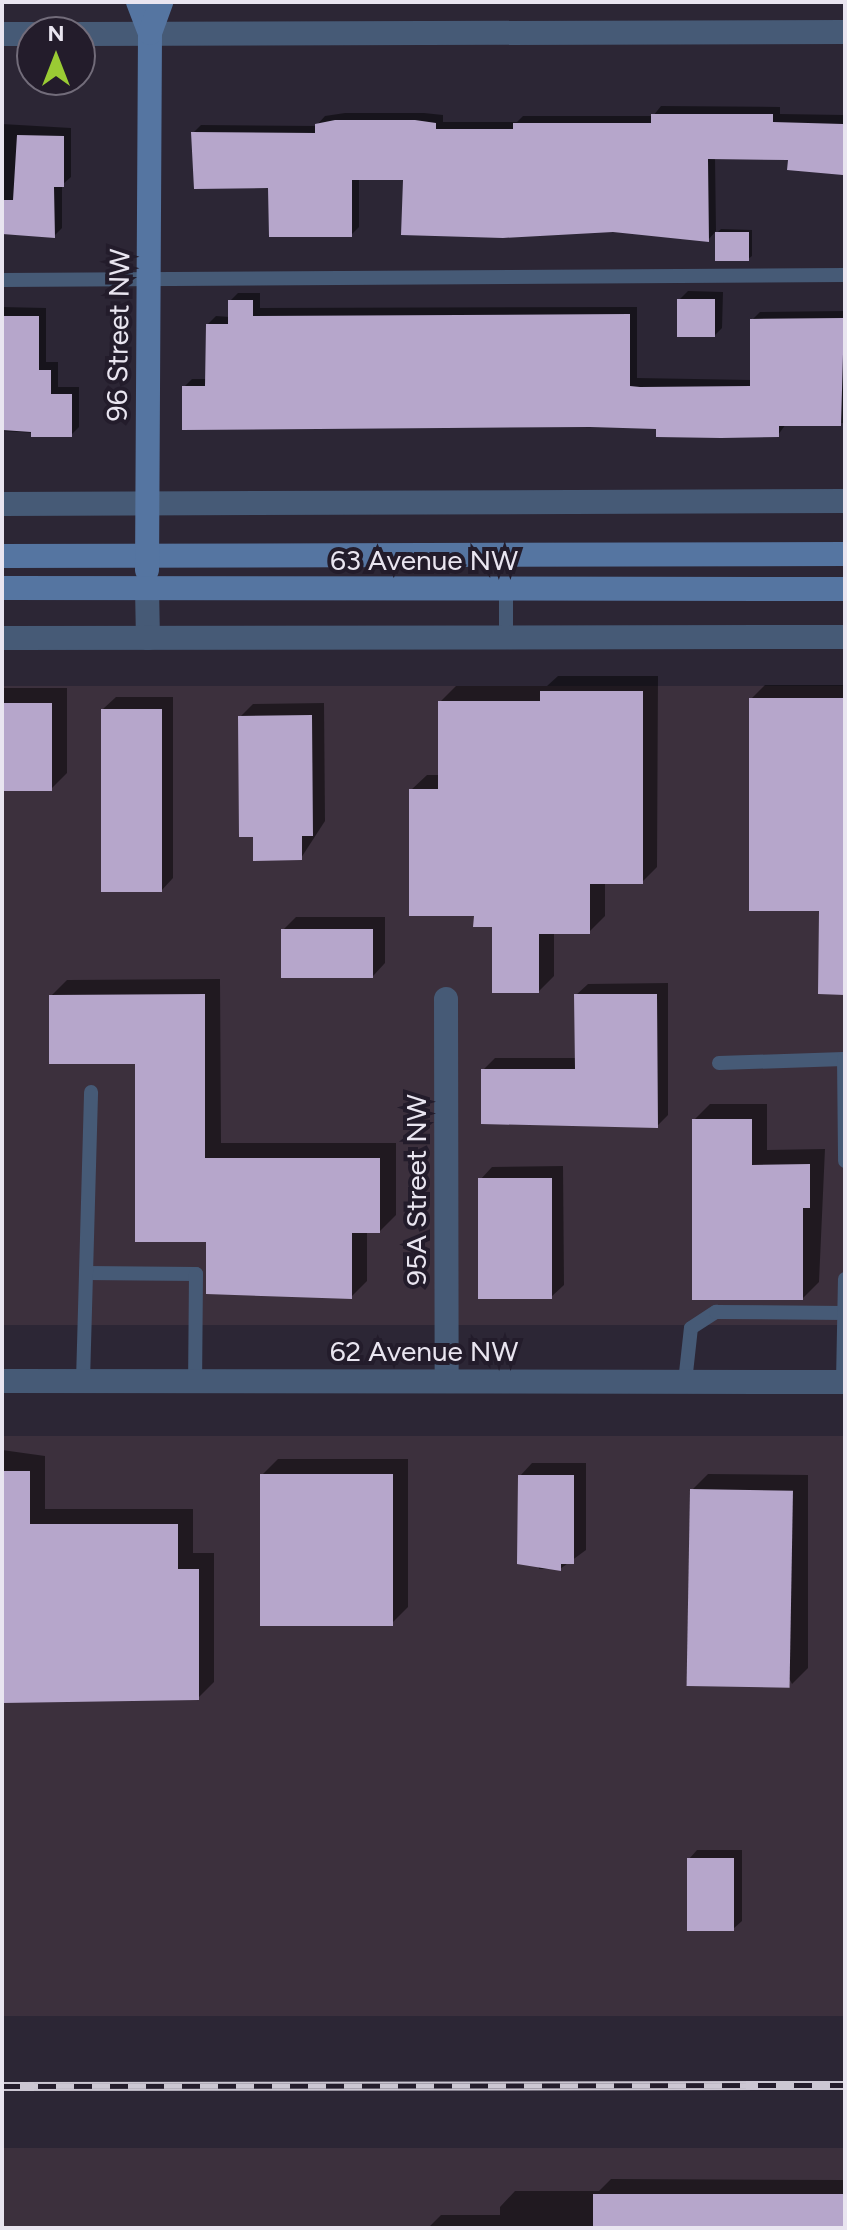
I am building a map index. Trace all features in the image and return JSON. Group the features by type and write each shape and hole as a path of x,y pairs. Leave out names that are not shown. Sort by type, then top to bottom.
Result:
{"main road":[{"name":"96 Street NW","path":"138,2 150,33"},
{"name":"96 Street NW","path":"147,588 150,33 161,2"},
{"name":"63 Avenue NW","path":"2,556 845,554"},
{"name":"63 Avenue NW","path":"2,588 845,589"}],"street":[{"path":"96,34 845,32"},
{"name":"63 Avenue NW","path":"2,504 845,501"},
{"name":"96 Street NW","path":"147,588 148,638"},
{"path":"2,638 845,637"},
{"name":"95A Street NW","path":"446,999 447,1381"},
{"name":"62 Avenue NW","path":"2,1381 844,1382"}],"lane":[{"path":"2,280 845,275"},
{"path":"506,590 506,638"},
{"path":"719,1063 844,1059 845,1161"},
{"path":"83,1381 91,1092"},
{"path":"86,1273 196,1274 195,1381"},
{"path":"844,1382 845,1279"},
{"path":"685,1382 691,1328 716,1312 844,1313"}],"shaded area":[{"path":"2,686 845,686 845,1325 2,1325"},
{"path":"2,1436 845,1436 845,2016 2,2016"},
{"path":"2,2148 845,2148 845,2228 2,2228"}],"building":[{"path":"651,114 773,114 773,122 843,124 843,175 787,170 788,160 708,159 709,242 613,232 503,238 401,235 403,180 352,180 352,237 269,237 268,188 194,189 191,132 315,133 315,124 335,120 415,120 436,123 436,129 513,129 513,123 651,123"},
{"path":"17,135 64,136 64,187 54,187 55,238 2,234 2,200 13,200"},
{"path":"715,232 749,232 749,261 715,261"},
{"path":"677,299 715,299 715,337 677,337"},
{"path":"228,300 253,300 253,316 630,314 630,386 640,387 750,386 750,319 844,318 841,426 779,426 779,437 721,438 656,437 656,429 590,427 182,430 182,386 205,386 206,324 228,324"},
{"path":"2,316 39,316 39,370 51,370 51,394 72,394 72,437 31,437 31,432 2,430"},
{"path":"540,691 643,691 643,884 590,884 590,934 539,934 539,993 492,993 492,927 473,927 474,916 409,916 409,789 438,789 438,701 540,701"},
{"path":"749,698 845,698 845,995 818,994 819,911 749,911"},
{"path":"2,703 52,703 52,791 2,791"},
{"path":"101,709 162,709 162,892 101,892"},
{"path":"312,715 313,836 302,836 302,860 253,861 253,837 239,837 238,716"},
{"path":"281,929 373,929 373,978 281,978"},
{"path":"205,994 205,1158 380,1158 380,1233 352,1233 352,1299 206,1294 206,1242 135,1242 135,1064 49,1064 49,995"},
{"path":"574,994 657,994 658,1128 481,1124 481,1069 575,1069"},
{"path":"692,1119 752,1119 752,1165 810,1164 810,1208 803,1208 803,1300 692,1300"},
{"path":"478,1178 552,1178 552,1299 478,1299"},
{"path":"2,1471 30,1471 30,1524 178,1524 178,1569 199,1569 199,1700 2,1703"},
{"path":"260,1474 393,1474 393,1626 260,1626"},
{"path":"518,1475 574,1475 574,1564 561,1564 561,1571 517,1564"},
{"path":"690,1489 793,1491 790,1688 687,1686"},
{"path":"687,1858 734,1858 734,1931 687,1931"},
{"path":"593,2194 845,2194 845,2228 593,2228"}],"railway":[{"path":"2,2086 845,2085"}]}
